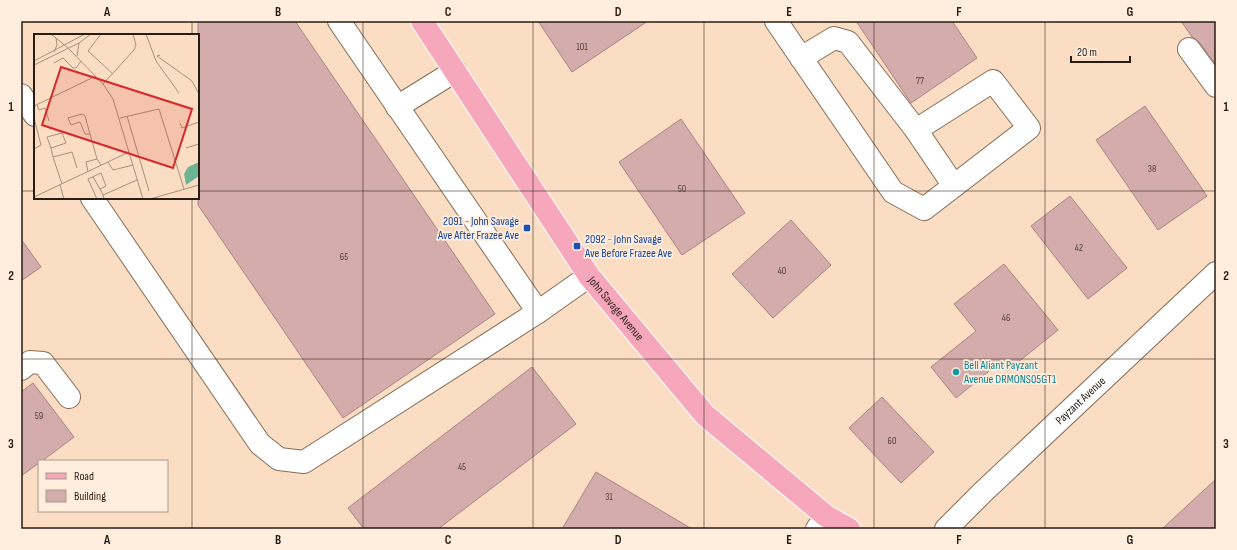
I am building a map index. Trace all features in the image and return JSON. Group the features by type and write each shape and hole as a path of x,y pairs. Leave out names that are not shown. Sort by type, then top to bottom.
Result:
{"main road":[{"name":"John Savage Avenue","path":"422,21 589,276 705,415 822,522 849,529"}],"street":[{"path":"339,21 538,312"},
{"path":"776,21 893,192 924,209 1029,128 993,81 916,130"},
{"path":"801,58 834,38 848,42 916,130 954,186"},
{"path":"1189,49 1216,86"},
{"path":"397,107 455,71"},
{"path":"21,95 34,114"},
{"path":"93,199 260,444 279,460 304,462 538,312 589,276"},
{"name":"Payzant Avenue","path":"946,529 1216,273"},
{"path":"21,369 30,362 43,363 69,397"}],"building":[{"path":"198,21 295,21 495,314 343,418 198,205"},
{"path":"538,21 648,21 572,72"},
{"path":"856,21 952,21 977,58 911,103"},
{"path":"1181,21 1216,21 1216,65 1199,42 1192,37"},
{"path":"1145,106 1207,196 1158,230 1096,140"},
{"path":"681,119 745,213 682,255 619,162"},
{"path":"1070,196 1127,268 1088,299 1031,226"},
{"path":"791,220 831,265 773,318 732,274"},
{"path":"21,239 41,267 21,281"},
{"path":"1004,264 1058,330 1007,371 1000,362 956,398 931,367 976,331 954,304"},
{"path":"532,367 576,424 438,529 364,529 348,508"},
{"path":"33,383 74,437 43,460 38,460 38,464 21,476 21,392"},
{"path":"882,397 934,452 901,483 849,428"},
{"path":"596,472 692,529 562,529"},
{"path":"1216,479 1216,529 1162,529"}],"place":[{"name":"2091 - John Savage Ave After Frazee Ave","path":"527,228"},
{"name":"2092 - John Savage Ave Before Frazee Ave","path":"577,246"},
{"name":"Bell Aliant Payzant Avenue DRMONS05GT1","path":"956,372"}]}
